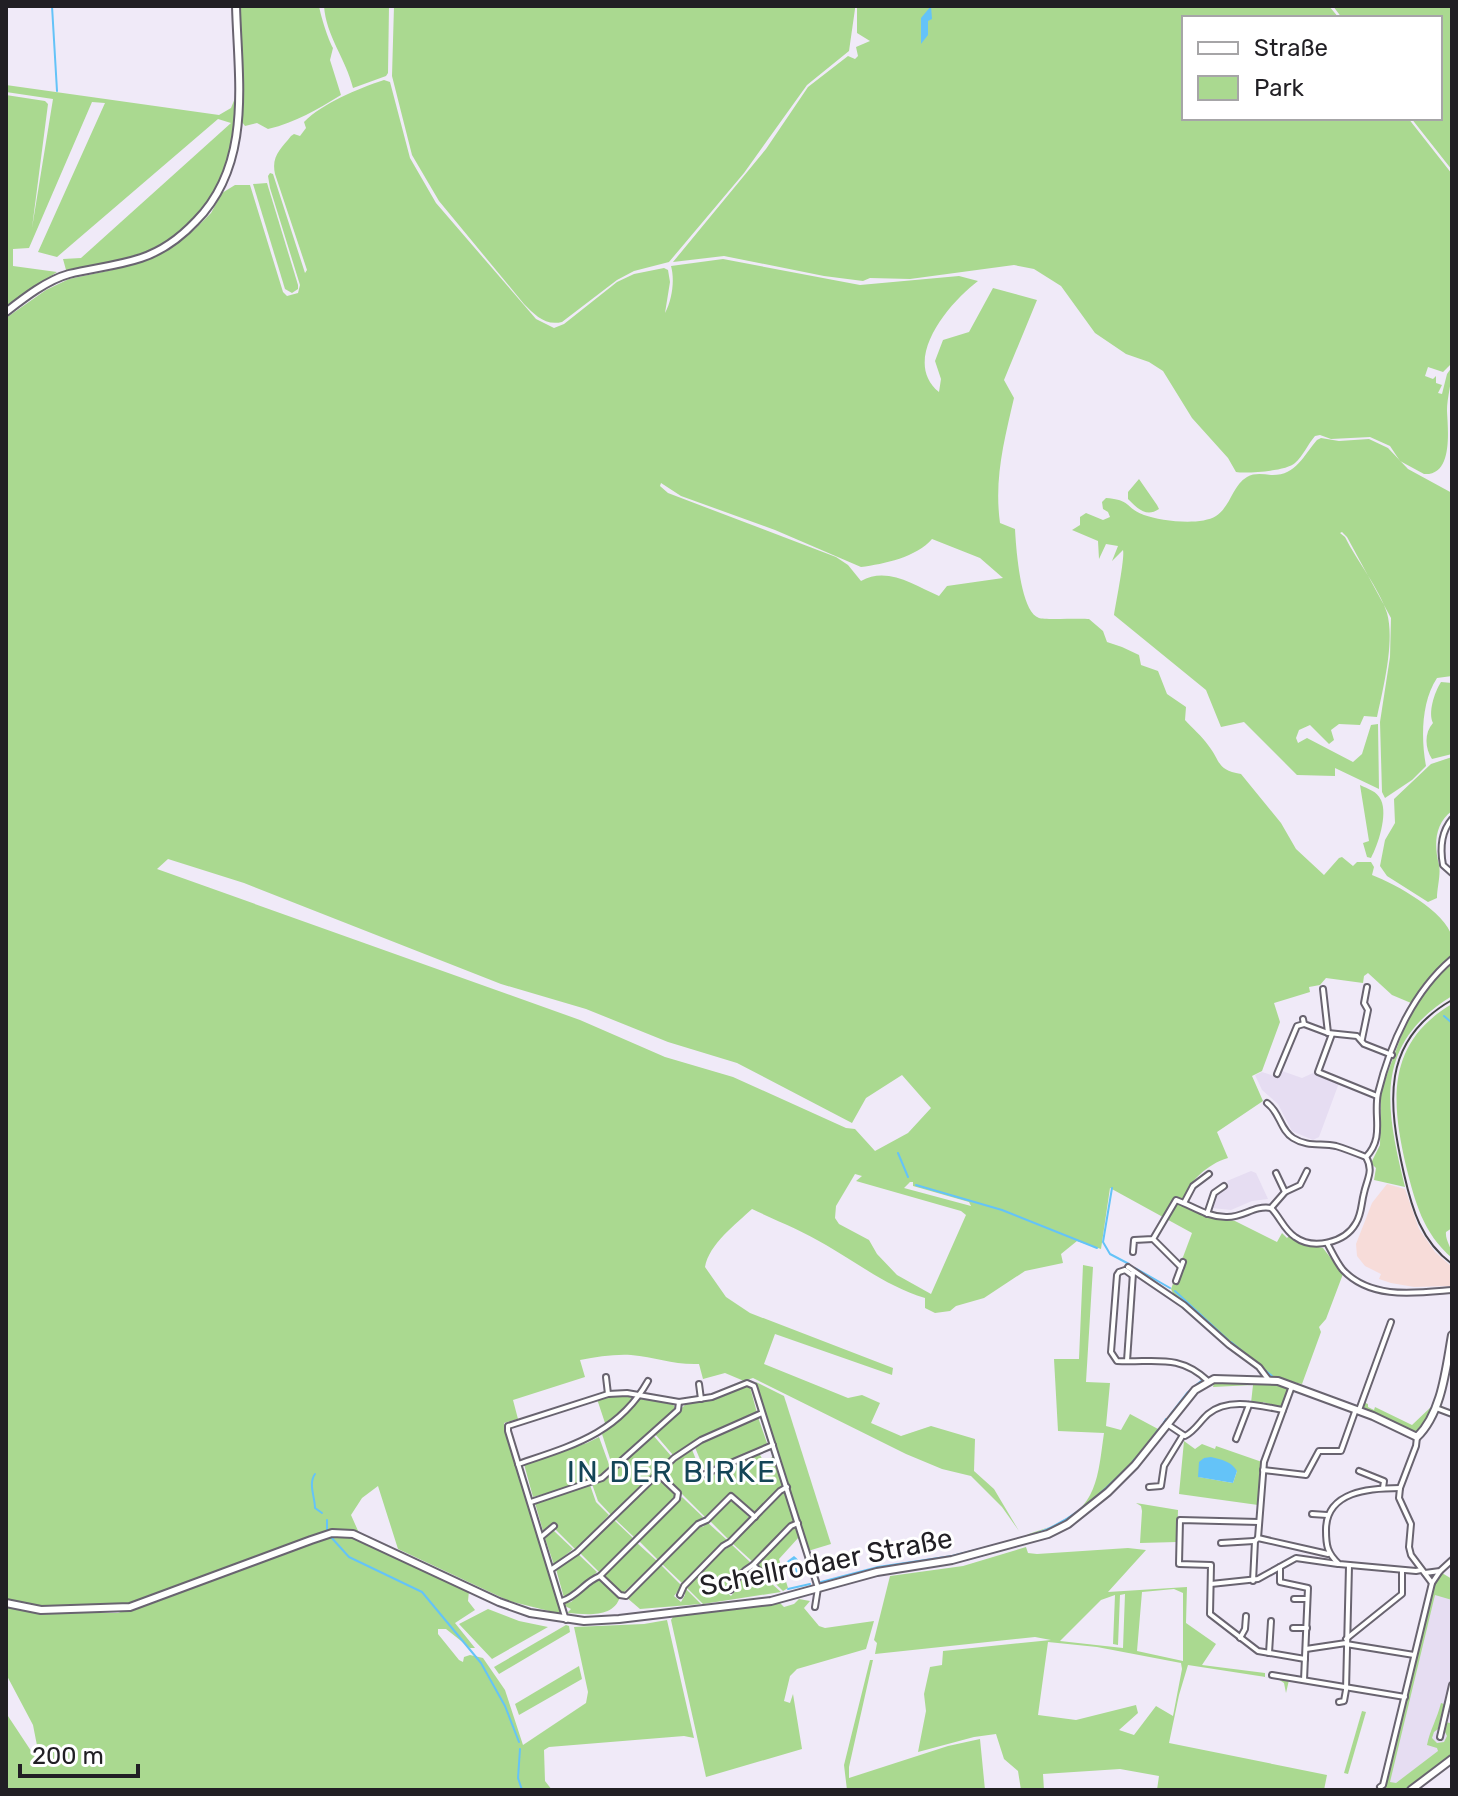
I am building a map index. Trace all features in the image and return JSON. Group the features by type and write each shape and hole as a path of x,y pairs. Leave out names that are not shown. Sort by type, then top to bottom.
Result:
{"street":[{"path":"6,312 53,281 154,252 180,236 208,210 222,186 236,145 236,6"},
{"path":"1452,819 1443,834 1441,855 1443,865 1452,873"},
{"path":"1366,1157 1378,1135 1377,1096 1414,1003 1452,959"},
{"path":"1367,987 1364,1003 1368,1010 1362,1039 1364,1044 1392,1055"},
{"path":"1323,989 1330,1033 1318,1072 1377,1096"},
{"path":"1277,1074 1297,1026 1303,1022 1330,1033 1362,1039"},
{"path":"1281,1068 1288,1071"},
{"path":"1153,1239 1176,1200 1207,1214 1230,1218 1256,1207 1271,1208 1295,1237 1312,1244 1327,1243 1348,1232 1357,1222 1371,1169 1366,1157 1289,1136 1276,1109 1267,1103"},
{"path":"1271,1208 1285,1192 1300,1185 1307,1171"},
{"path":"1276,1173 1285,1192"},
{"path":"1184,1203 1193,1186 1209,1174"},
{"path":"1207,1214 1214,1193 1224,1186"},
{"path":"1133,1252 1134,1240 1153,1239 1182,1264 1176,1281"},
{"path":"1327,1243 1346,1272 1378,1289 1404,1293 1452,1290"},
{"path":"1268,1379 1259,1367 1184,1305 1131,1271 1125,1270 1117,1275 1111,1352 1117,1361 1182,1363 1195,1369 1208,1381 1220,1378 1268,1379 1293,1385 1417,1437"},
{"path":"1127,1361 1131,1271"},
{"path":"1263,1470 1306,1475 1319,1451 1340,1452 1391,1322"},
{"path":"1432,1583 1409,1547 1411,1524 1400,1500 1400,1488 1417,1437 1443,1385 1452,1335"},
{"path":"606,1377 608,1394"},
{"path":"518,1464 600,1434 640,1395 648,1381"},
{"name":"Schellrodaer Straße","path":"6,1603 41,1610 130,1607 330,1534 348,1533 368,1539 510,1607 566,1620 599,1621 771,1601 877,1572 966,1557 1048,1534 1068,1524 1108,1492 1135,1465 1195,1390 1208,1381"},
{"path":"566,1620 508,1431 511,1424 608,1394 640,1395 679,1402 701,1399 747,1383 754,1386 818,1588 815,1607"},
{"path":"699,1384 701,1399"},
{"path":"1253,1581 1263,1470 1293,1385"},
{"path":"531,1502 591,1483 613,1471 678,1410 679,1402"},
{"path":"1167,1424 1183,1435 1190,1434 1215,1409 1229,1405 1283,1410"},
{"path":"1236,1439 1249,1405"},
{"path":"1434,1407 1452,1414"},
{"path":"551,1569 577,1552 657,1473 692,1445 762,1413"},
{"path":"1149,1487 1161,1486 1164,1466 1183,1435"},
{"path":"705,1474 773,1445"},
{"path":"1359,1471 1384,1481 1383,1488"},
{"path":"562,1601 573,1597 592,1579 600,1576 679,1495 657,1473"},
{"path":"680,1595 684,1586 723,1546 787,1487"},
{"path":"1339,1564 1326,1545 1327,1515 1339,1499 1383,1488 1400,1488"},
{"path":"600,1576 623,1597 731,1496 755,1517"},
{"path":"1312,1514 1327,1515"},
{"path":"1259,1522 1180,1520 1179,1564 1211,1565 1212,1616 1240,1638 1258,1651 1305,1659"},
{"path":"731,1590 734,1581 791,1526 798,1523"},
{"path":"541,1537 554,1526"},
{"path":"1221,1543 1256,1539 1329,1553"},
{"path":"1327,1563 1329,1553"},
{"path":"1211,1584 1253,1581 1296,1558 1349,1566 1440,1571"},
{"path":"1380,1787 1383,1785 1432,1583 1452,1560"},
{"path":"753,1565 770,1581"},
{"path":"1339,1702 1344,1701 1349,1566"},
{"path":"1280,1567 1280,1582 1307,1586 1304,1680"},
{"path":"1346,1642 1402,1594 1402,1570"},
{"path":"1294,1599 1308,1599"},
{"path":"1240,1638 1245,1629 1246,1616"},
{"path":"1269,1653 1271,1621"},
{"path":"1293,1628 1307,1628"},
{"path":"1306,1649 1346,1642 1414,1655"},
{"path":"1272,1675 1405,1697"},
{"path":"1440,1737 1452,1685"},
{"path":"1414,1788 1452,1759"}],"shaded area":[{"path":"1282,1071 1302,1078 1313,1073 1339,1083 1319,1137 1313,1140 1292,1131 1278,1104 1262,1090 1255,1075 1262,1072 1280,1078"},
{"path":"1251,1171 1256,1173 1268,1199 1252,1201 1231,1210 1212,1208 1216,1194 1229,1186 1227,1181"},
{"path":"1387,1184 1405,1189 1419,1229 1435,1252 1452,1267 1452,1286 1414,1287 1391,1283 1379,1279 1381,1274 1365,1266 1357,1256 1356,1244 1372,1203"},
{"path":"1434,1593 1452,1598 1452,1747 1402,1785 1388,1784"}],"green space":[{"path":"239,6 319,6 333,48 330,60 341,95 306,115 278,126 268,129 257,123 245,126 242,122"},
{"path":"324,6 389,6 386,76 353,88 328,27"},
{"path":"394,6 855,6 855,9 849,51 807,85 744,173 669,262 634,271 617,280 562,322 556,323 541,319 524,304 439,201 412,155 392,76"},
{"path":"857,6 1329,6 1337,16 1182,16 1182,120 1410,120 1452,174 1452,363 1443,372 1428,367 1425,376 1433,379 1436,376 1436,383 1442,385 1438,393 1442,394 1452,367 1447,406 1447,451 1440,468 1424,474 1400,461 1390,446 1370,437 1331,439 1320,435 1315,436 1291,466 1236,472 1228,458 1192,418 1163,371 1126,354 1095,333 1061,286 1034,269 1014,265 910,279 870,278 863,281 724,256 673,262 766,149 808,87 848,56 855,59 858,56 856,47 870,41 857,33"},
{"path":"1333,6 1452,6 1452,170 1413,120 1442,120 1442,16 1340,16"},
{"path":"384,80 390,82 410,158 436,203 536,319 554,328 564,324 617,282 634,274 664,268 668,270 670,282 665,313 672,290 671,266 723,259 860,285 959,276 978,281 943,317 927,348 925,364 928,379 939,392 941,379 935,361 943,340 969,332 993,288 1037,300 1004,380 1014,398 998,491 1000,523 1015,529 1020,578 1027,604 1042,619 1089,619 1103,631 1107,642 1139,655 1141,665 1158,671 1167,694 1186,707 1185,720 1206,742 1220,764 1227,770 1241,774 1281,823 1296,849 1324,875 1342,857 1353,866 1357,862 1371,862 1374,867 1372,875 1406,892 1430,909 1448,928 1452,937 1452,957 1426,981 1411,1003 1392,995 1368,973 1363,983 1326,978 1320,985 1309,987 1310,992 1274,1003 1280,1022 1262,1071 1252,1076 1263,1101 1217,1132 1228,1158 1199,1175 1188,1188 1181,1204 1200,1214 1235,1221 1277,1242 1282,1233 1287,1238 1289,1236 1301,1243 1323,1248 1343,1274 1326,1319 1319,1327 1321,1332 1302,1384 1270,1377 1265,1369 1174,1295 1171,1289 1192,1233 1110,1188 1101,1249 1077,1241 1061,1254 1063,1263 1025,1271 984,1298 956,1306 950,1311 935,1313 925,1308 925,1298 886,1281 817,1240 752,1209 717,1242 705,1267 726,1297 750,1313 893,1368 892,1375 775,1334 764,1364 848,1398 862,1395 880,1403 871,1423 901,1436 931,1426 975,1439 974,1471 994,1489 1019,1531 1002,1507 971,1476 942,1469 906,1454 753,1378 744,1381 725,1373 703,1379 699,1364 612,1355 580,1360 585,1377 513,1400 518,1419 504,1423 561,1614 509,1601 398,1549 378,1486 362,1498 351,1515 359,1533 348,1529 311,1537 131,1604 68,1608 6,1599 6,318 46,290 69,279 156,256 194,230 211,213 222,193 235,185 250,185 283,292 287,296 298,293 300,285 268,176 273,174 305,273 307,270 275,174 276,157 291,136 300,136 306,128 304,122 312,115 341,97","holes":["661,483 681,496 775,530 861,567 909,555 932,539 980,558 1003,578 947,586 939,596 891,576 881,575 861,581 848,565 836,557 668,493 660,486","168,859 244,883 501,984 586,1009 668,1042 737,1063 852,1123 866,1098 902,1075 931,1108 908,1133 875,1151 855,1129 846,1128 733,1077 665,1057 580,1020 157,869","855,1174 862,1176 856,1181 966,1215 931,1294 897,1275 877,1254 869,1240 839,1224 835,1218 836,1206","913,1182 913,1186 969,1202 971,1206 904,1188"]},
{"path":"6,85 219,115 231,108 235,98 231,147 216,191 187,228 168,242 125,259 66,270 63,259 81,258 231,123 218,119 57,257 38,252 105,103 92,102 29,248 13,249 13,266 57,272 6,306 6,95 48,104 32,228 53,99 6,92"},
{"path":"267,183 298,285 292,293 285,289 253,184"},
{"path":"1321,438 1339,441 1369,439 1388,448 1408,469 1452,493 1452,676 1437,678 1428,698 1423,733 1426,766 1412,780 1385,798 1382,792 1380,722 1390,657 1391,618 1384,605 1390,637 1377,717 1364,716 1360,725 1339,724 1331,730 1334,740 1329,744 1310,725 1299,730 1296,738 1298,743 1307,738 1353,762 1362,754 1371,725 1378,724 1379,789 1335,768 1335,776 1297,775 1244,722 1221,727 1206,690 1114,615 1123,550 1112,561 1118,546 1106,544 1099,559 1098,541 1072,530 1080,525 1080,517 1086,513 1103,520 1110,517 1103,509 1102,502 1106,498 1124,502 1144,515 1160,519 1191,522 1209,519 1221,512 1238,485 1247,477 1280,474 1293,469","holes":["1340,533 1347,537 1367,574 1345,537"]},
{"path":"1139,479 1159,509 1154,512 1138,508 1128,499 1128,492"},
{"path":"1441,682 1452,683 1452,754 1432,759 1427,736 1433,723 1432,703"},
{"path":"1452,757 1452,811 1439,829 1436,843 1439,869 1437,898 1428,902 1387,876 1380,866 1385,840 1395,823 1394,799 1431,764"},
{"path":"1360,785 1377,794 1383,806 1381,830 1371,858 1367,857 1363,843 1369,841"},
{"path":"1452,963 1452,996 1426,1015 1408,1036 1397,1057 1391,1081 1393,1131 1405,1187 1374,1180 1376,1168 1371,1163 1380,1145 1381,1091 1406,1023 1430,985"},
{"path":"1452,1004 1452,1228 1446,1235 1452,1258 1434,1238 1417,1204 1401,1142 1397,1096 1404,1055 1430,1019"},
{"path":"1083,1265 1093,1267 1086,1382 1110,1383 1106,1426 1121,1430 1130,1414 1158,1429 1115,1480 1079,1510 1093,1489 1104,1433 1058,1431 1054,1359 1079,1359"},
{"path":"756,1382 784,1396 831,1544 808,1551"},
{"path":"1214,1383 1272,1383 1289,1388 1283,1405 1279,1407 1263,1402 1262,1405 1251,1403 1253,1385 1213,1387"},
{"path":"743,1386 750,1387 757,1413 703,1437 673,1455 655,1434 687,1403 718,1397"},
{"path":"630,1396 632,1400 606,1426 597,1399"},
{"path":"640,1398 672,1403 676,1409 613,1468 602,1434"},
{"path":"1363,1402 1374,1410 1375,1407 1412,1425 1432,1406 1421,1429 1414,1433 1361,1408"},
{"path":"758,1417 768,1446 710,1471 704,1469 694,1445"},
{"path":"652,1434 672,1457 613,1517 598,1501 592,1484 612,1474"},
{"path":"599,1437 611,1470 587,1482 533,1497 524,1464"},
{"path":"1184,1441 1195,1449 1202,1444 1215,1449 1216,1446 1262,1462 1258,1505 1179,1494","holes":["1204,1458 1237,1471 1233,1483 1199,1477"]},
{"path":"691,1447 704,1480 759,1453 765,1464 774,1455 783,1486 756,1513 731,1494 706,1518 663,1475 667,1466"},
{"path":"658,1477 676,1494 675,1499 636,1539 615,1519"},
{"path":"590,1485 596,1502 609,1515 576,1550 554,1528 543,1531 535,1503"},
{"path":"781,1493 786,1493 794,1521 754,1563 732,1543"},
{"path":"682,1497 703,1517 660,1562 639,1541"},
{"path":"731,1499 751,1519 730,1541 709,1520"},
{"path":"1136,1503 1178,1510 1177,1542 1140,1543 1142,1511"},
{"path":"614,1520 633,1538 600,1573 579,1552 606,1524"},
{"path":"707,1522 727,1540 683,1584 662,1564 700,1525 703,1527"},
{"path":"796,1528 799,1537 779,1559 788,1588 783,1591 756,1565 791,1529"},
{"path":"553,1530 573,1549 554,1565 545,1538"},
{"path":"346,1534 469,1591 468,1601 475,1610 455,1623 475,1648 470,1648 446,1629 438,1629 438,1634 459,1660 463,1662 464,1657 470,1655 483,1658 505,1690 523,1745 586,1703 588,1692 574,1627 667,1620 694,1738 684,1736 549,1747 544,1750 545,1781 552,1790 6,1790 6,1713 41,1766 33,1725 6,1674 6,1606 40,1613 118,1613 312,1541"},
{"path":"637,1543 657,1561 622,1594 603,1575 630,1546 632,1548"},
{"path":"731,1544 750,1562 724,1590 731,1596 736,1590 736,1581 747,1570 749,1572 754,1568 781,1592 703,1604 686,1587 723,1547 726,1549"},
{"path":"1026,1547 1028,1553 1037,1554 1128,1548 1146,1550 1108,1592 1187,1587 1186,1623 1216,1644 1202,1665 1265,1673 1265,1677 1188,1665 1169,1743 1327,1775 1324,1790 1157,1790 1159,1776 1120,1769 1043,1774 1044,1790 1021,1790 1018,1771 1004,1759 996,1734 918,1752 930,1667 942,1665 943,1651 1051,1640 1035,1637 875,1654 877,1643 874,1640 890,1576 963,1566","holes":["1174,1589 1183,1593 1183,1661 1137,1651 1142,1592","1125,1594 1123,1648 1060,1641 1101,1600 1115,1595 1113,1644 1118,1645 1120,1595","1048,1642 1097,1647 1181,1663 1173,1716 1156,1706 1134,1735 1119,1730 1138,1713 1136,1705 1076,1720 1038,1715"]},
{"path":"578,1554 597,1572 575,1594 564,1598 556,1569"},
{"path":"661,1565 682,1586 674,1596 681,1602 685,1588 701,1604 640,1609 626,1597 653,1569"},
{"path":"1442,1573 1452,1579 1452,1600 1435,1595 1390,1782 1396,1783 1438,1751 1427,1745 1441,1703 1444,1704 1438,1729 1432,1738 1437,1743 1444,1742 1447,1736 1445,1722 1450,1723 1452,1756 1406,1790 1378,1790 1385,1786 1434,1583"},
{"path":"594,1579 601,1579 620,1597 616,1604 598,1614 567,1613 571,1609 565,1603 571,1602"},
{"path":"799,1599 810,1601 804,1608 819,1626 825,1628 874,1621 866,1649 797,1669 790,1676 784,1701 790,1703 793,1694 802,1749 706,1777 671,1620 673,1617 780,1603 784,1607"},
{"path":"488,1609 519,1621 548,1627 492,1659 459,1624"},
{"path":"566,1625 570,1632 499,1674 494,1667"},
{"path":"870,1660 873,1660 849,1778 948,1746 980,1739 985,1790 847,1790 844,1765"},
{"path":"579,1666 582,1679 519,1715 515,1704"},
{"path":"1266,1677 1289,1680 1286,1693 1284,1683"},
{"path":"1362,1711 1366,1712 1348,1774 1344,1773"}],"water":[{"path":"931,6 928,35 921,44 921,18"},
{"path":"1211,1457 1226,1461 1235,1468 1233,1483 1198,1477 1199,1462"},
{"path":"794,1556 801,1569 801,1575 795,1580 789,1577 786,1562"}],"waterway":[{"path":"52,6 57,91"},
{"path":"1444,1016 1452,1023"},
{"path":"898,1153 908,1177"},
{"path":"916,1185 1002,1210 1097,1248"},
{"path":"1112,1188 1103,1242 1110,1254 1129,1264"},
{"path":"1135,1268 1170,1288"},
{"path":"1175,1291 1228,1340"},
{"path":"1231,1342 1272,1376"},
{"path":"1170,1415 1201,1381"},
{"path":"1162,1426 1166,1419"},
{"path":"1147,1445 1158,1430"},
{"path":"1120,1484 1163,1435"},
{"path":"1133,1461 1141,1453"},
{"path":"1023,1538 1067,1518 1093,1500 1129,1466"},
{"path":"315,1474 312,1486 315,1508 322,1513"},
{"path":"327,1520 327,1531"},
{"path":"330,1536 349,1557 422,1592 481,1663 505,1706 519,1742"},
{"path":"821,1582 878,1567 952,1556 1015,1540"},
{"path":"965,1560 1023,1544"},
{"path":"788,1589 810,1584"},
{"path":"578,1617 596,1617"},
{"path":"520,1749 518,1778 522,1790"}],"tram line":[{"path":"1452,1000 1429,1016 1412,1035 1401,1055 1393,1099 1407,1187 1419,1224 1441,1255 1452,1264"}],"district":[{"name":"IN DER BIRKE","path":"672,1472"}]}
